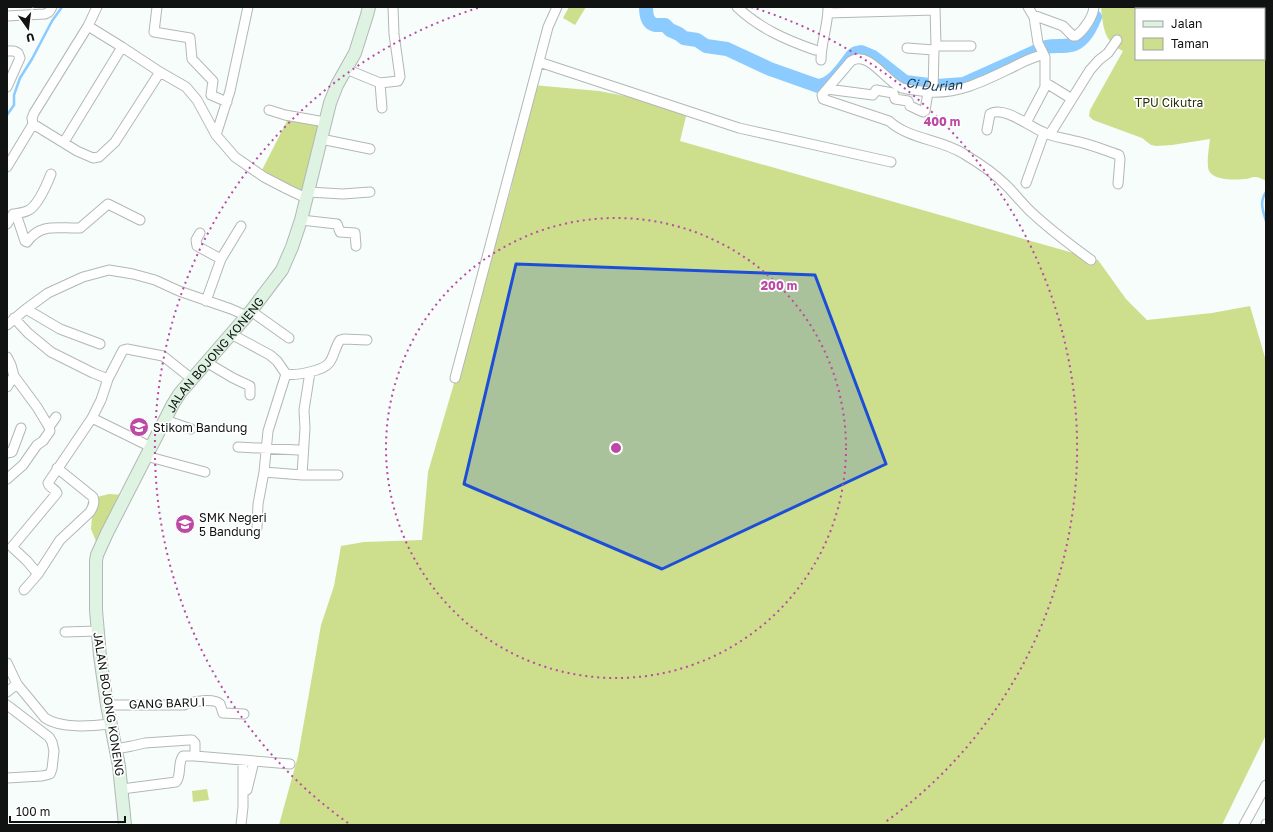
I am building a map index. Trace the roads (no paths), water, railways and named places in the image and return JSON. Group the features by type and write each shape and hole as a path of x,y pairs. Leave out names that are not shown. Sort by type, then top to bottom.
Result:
{"street":[{"path":"7,167 33,124 32,118 34,113 88,26 97,7"},
{"path":"157,7 154,32 190,38 192,59 213,81 211,95 227,102"},
{"path":"216,135 227,102 248,7"},
{"name":"JALAN BOJONG KONENG","path":"125,825 122,789 115,746 107,723 107,705 100,656 96,610 97,555 180,392 249,314 282,270 301,220 330,103 337,85 360,40 369,7"},
{"path":"346,70 380,83 398,81 400,77 394,34 394,7"},
{"path":"455,378 488,254 497,214 548,27 557,7"},
{"path":"736,7 755,23 785,39 815,50"},
{"path":"1030,11 1063,26 1073,36 1076,36 1089,21 1094,7"},
{"path":"7,16 45,14 52,8"},
{"path":"821,60 822,43 828,10 934,8 934,80 925,111 923,112 910,106 908,101 895,99 893,93 876,90 873,95 827,89"},
{"path":"1026,122 1046,83 1034,17 1030,11"},
{"path":"88,26 186,87 197,100 216,135 234,158 251,169 287,190 307,195 370,192"},
{"path":"1026,183 1047,134 1072,99 1090,70 1108,53 1117,40"},
{"path":"64,142 122,46"},
{"path":"907,48 971,46"},
{"path":"1041,49 1031,58 974,86 960,90 931,91 901,88 864,58 856,58 851,61 822,95 823,99 889,122 896,128 962,152 1002,181 1029,210 1091,260"},
{"path":"7,51 18,54 20,58 7,87"},
{"path":"539,62 739,128 891,162"},
{"path":"33,124 77,151 93,158 99,157 115,142 160,72"},
{"path":"380,83 382,108"},
{"path":"1046,83 1072,99"},
{"path":"269,110 285,115 325,122"},
{"path":"987,130 990,114 993,112 1001,112 1026,122 1047,134 1080,142 1119,155 1118,184"},
{"path":"321,139 370,149"},
{"path":"7,224 13,214 31,210 47,185 51,174"},
{"path":"16,214 25,242 27,242 39,230 59,227 80,228 108,204 140,220"},
{"path":"301,220 338,224 340,232 355,233 356,246"},
{"path":"206,301 221,259 241,226"},
{"path":"200,233 196,240 197,246 221,259"},
{"path":"7,325 14,318 48,293 83,277 109,270 155,280 206,301 249,314 289,338"},
{"path":"26,309 60,329 100,344"},
{"path":"14,318 28,333 51,352 108,379"},
{"path":"231,334 270,356 286,374 294,375 320,369 327,365 340,340 367,340"},
{"path":"38,574 27,561 9,545 57,493 56,490 49,486 48,483 92,418 101,400 108,379 123,350 127,349 163,356 192,379"},
{"path":"7,357 14,376 32,401 49,427 50,431 48,436 37,445 23,465 7,479"},
{"path":"206,362 250,386 250,395"},
{"path":"302,475 304,410 310,372"},
{"path":"257,528 258,504 264,472 268,431 286,374"},
{"path":"7,387 14,376"},
{"path":"49,427 56,417"},
{"path":"92,418 149,452 204,472"},
{"path":"165,420 191,429"},
{"path":"7,453 12,452 22,428"},
{"path":"238,447 298,450"},
{"path":"24,590 38,574 60,540 90,512 94,502 93,497 57,468"},
{"path":"264,472 302,475 338,475"},
{"path":"65,632 98,631"},
{"path":"7,663 17,684 50,722 64,726 107,723"},
{"path":"7,692 17,684"},
{"name":"GANG BARU I","path":"107,705 184,705 191,702 216,701 220,704 223,713 244,714"},
{"path":"7,704 49,737 54,746 54,751 50,774 42,776 7,778"},
{"path":"115,746 132,742 144,743 192,740 195,743 195,756"},
{"path":"122,789 176,782 178,778 180,760 183,756 290,764"},
{"path":"243,760 243,807"},
{"path":"240,825 254,761"},
{"path":"1244,825 1266,785"}],"waterway":[{"path":"7,115 14,105 14,95 20,78 52,21 62,7"},
{"name":"Ci Durian","path":"646,7 648,18 652,24 665,25 670,30 684,38 697,40 706,46 727,49 770,69 818,86 829,82 842,70 853,55 861,52 873,57 905,82 937,86 964,84 1046,47 1068,46 1075,44 1086,34 1095,17"},
{"path":"1266,192 1262,203 1266,221"}],"place":[{"name":"Stikom Bandung","path":"139,427"},
{"name":"SMK Negeri 5 Bandung","path":"185,524"}],"park label":[{"name":"TPU Cikutra","path":"1169,102"}]}
